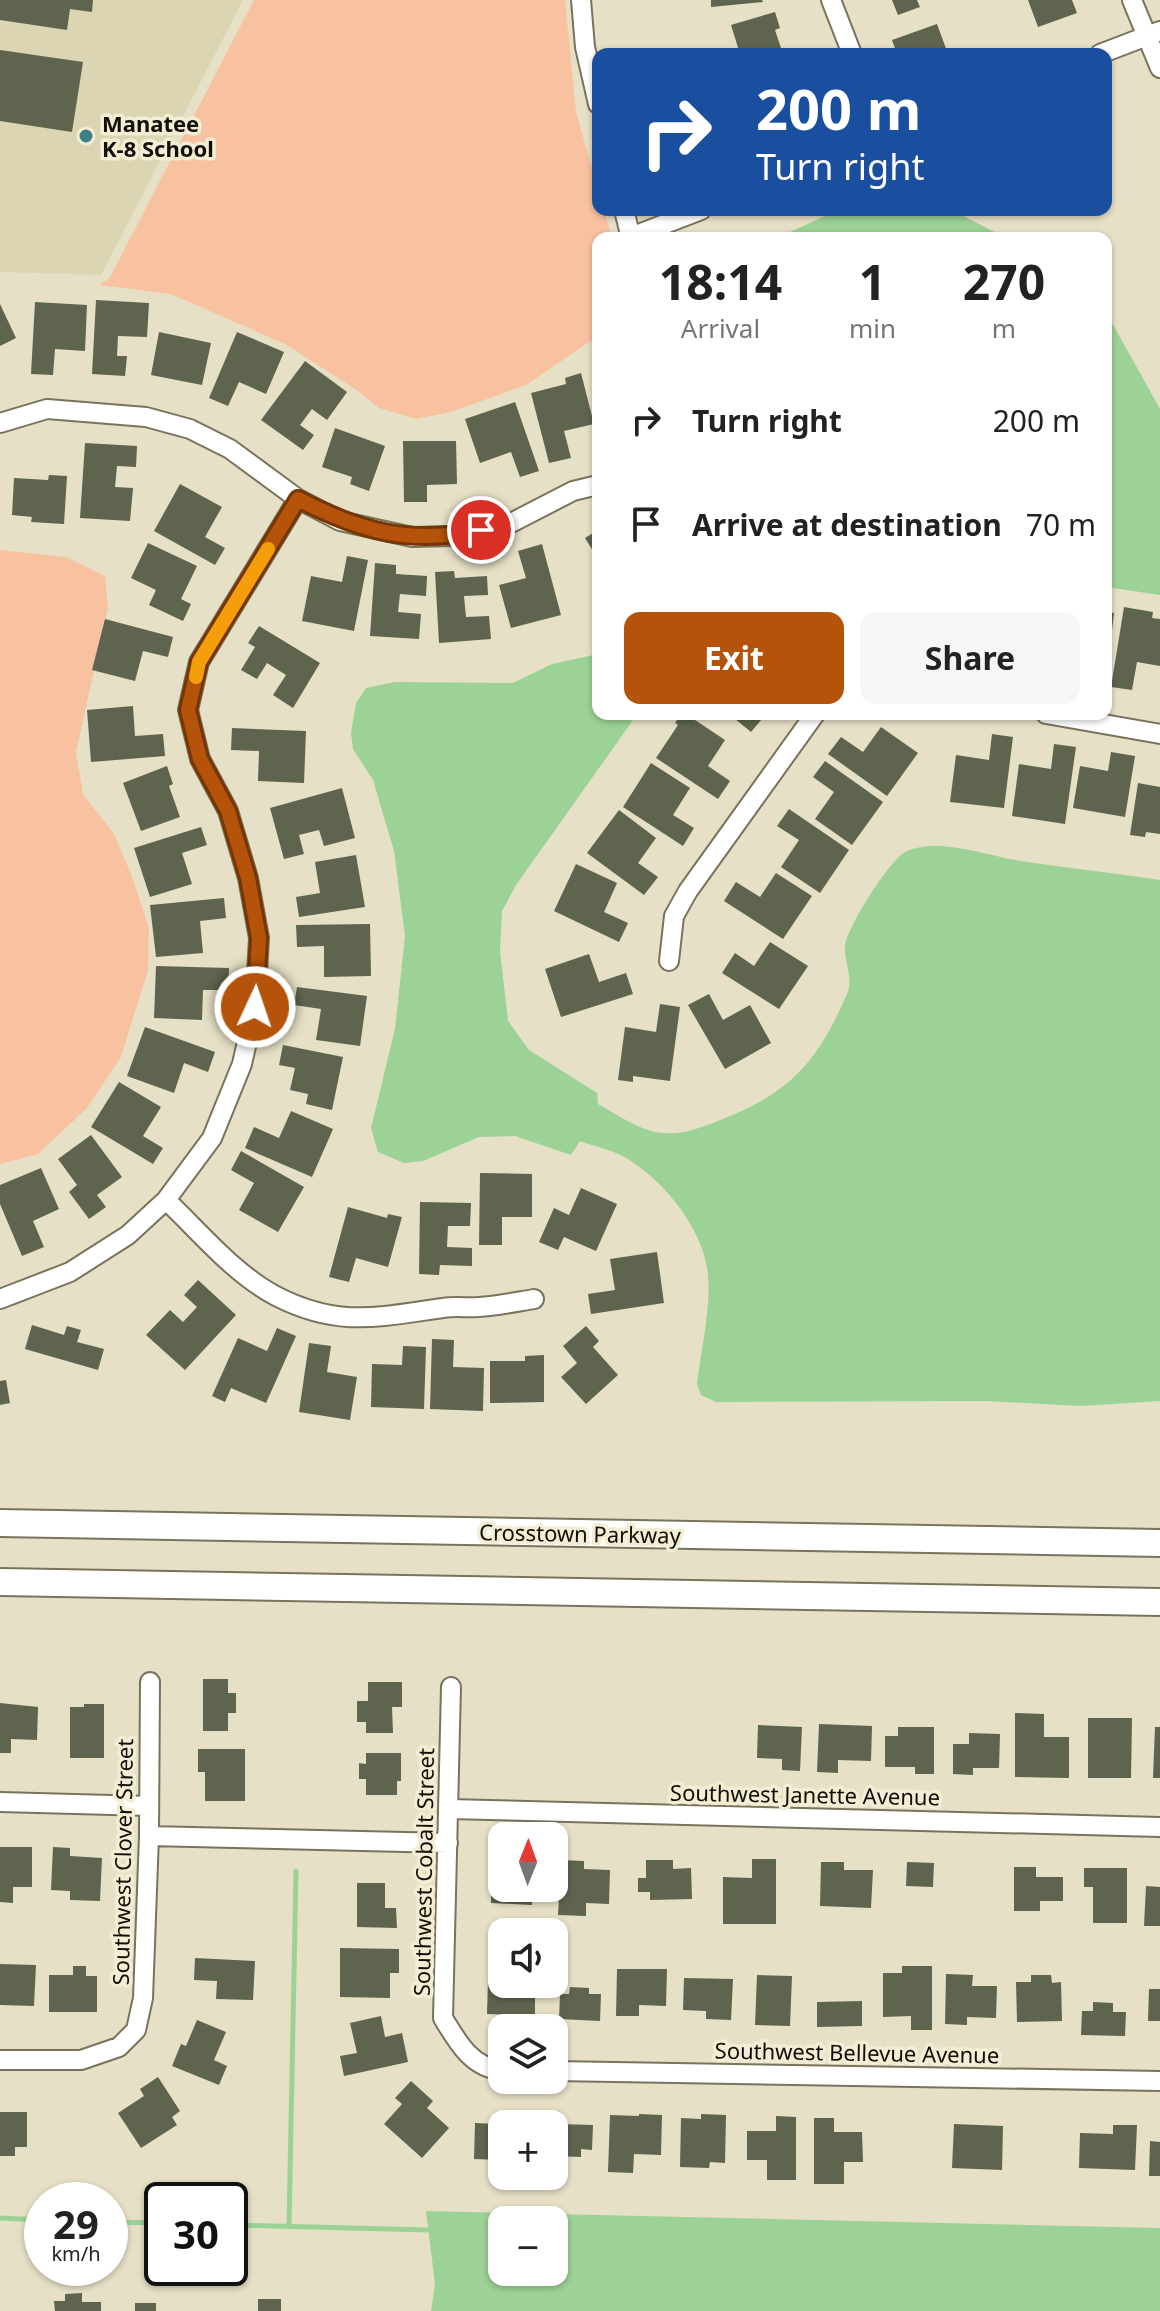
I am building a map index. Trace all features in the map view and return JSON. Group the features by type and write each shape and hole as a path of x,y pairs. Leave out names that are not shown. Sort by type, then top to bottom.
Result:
{"main road":[{"name":"Crosstown Parkway","path":"0,1523 1160,1543"},
{"path":"0,1582 1160,1602"}],"street":[{"path":"581,0 585,47 592,78"},
{"path":"831,0 850,48"},
{"path":"1132,0 1154,33 1160,68"},
{"path":"1112,49 1154,33"},
{"path":"646,232 686,216"},
{"path":"0,423 47,409 146,417 190,429 230,449 298,499 340,521 412,537 453,536 509,524 573,491 592,486"},
{"path":"0,1299 70,1272 128,1235 166,1200 212,1138 242,1064 255,1007 259,938 248,878 228,811 200,759 188,710 199,662 298,499"},
{"path":"669,961 674,916 688,891 811,720"},
{"path":"1080,720 1160,734"},
{"path":"166,1200 242,1272 275,1295 312,1310 347,1318 384,1318 534,1299"},
{"name":"Southwest Clover Street","path":"0,2060 81,2060 119,2047 136,2030 143,1998 149,1836 150,1682"},
{"name":"Southwest Cobalt Street","path":"451,1687 443,2018 464,2052 488,2068"},
{"path":"0,1802 149,1806"},
{"name":"Southwest Janette Avenue","path":"449,1809 1160,1827"},
{"path":"149,1836 448,1843"},
{"name":"Southwest Bellevue Avenue","path":"568,2071 1160,2081"}],"shaded area":[{"name":"Manatee K-8 School","path":"0,0 243,0 101,275 0,272"},
{"path":"254,0 565,0 576,112 592,168 592,216 606,216 610,232 592,232 592,340 526,385 451,412 416,419 379,408 285,344 171,294 99,285 109,279"},
{"path":"825,216 964,216 994,232 790,232"},
{"path":"1112,323 1160,409 1160,595 1112,588"},
{"path":"0,550 66,557 105,576 108,608 76,752 83,794 114,834 149,928 148,970 121,1057 87,1108 38,1154 0,1164"},
{"path":"592,655 592,720 632,720 516,885 502,911 500,951 508,1021 529,1050 597,1093 598,1104 638,1126 655,1132 672,1133 702,1127 767,1098 800,1072 825,1038 847,994 850,982 845,946 853,925 880,879 907,851 919,847 948,847 1021,861 1160,880 1160,1401 1081,1406 985,1401 716,1402 701,1395 697,1384 708,1301 705,1257 691,1225 670,1195 631,1161 580,1141 571,1155 515,1136 479,1137 423,1161 404,1163 378,1152 371,1128 395,1029 405,936 394,851 373,780 353,749 351,733 356,703 366,688 395,682 513,683 552,664"},
{"path":"426,2211 488,2212 488,2286 568,2286 568,2214 1160,2228 1160,2311 431,2311 435,2284"}],"building":[{"path":"0,0 93,0 92,12 70,9 67,30 0,20"},
{"path":"711,0 762,0 763,2 711,7"},
{"path":"892,0 917,0 920,7 898,15"},
{"path":"1028,0 1072,0 1077,13 1038,27"},
{"path":"775,12 780,28 775,30 781,48 738,48 731,25"},
{"path":"937,24 946,48 895,48 892,40"},
{"path":"0,50 83,62 72,132 0,121"},
{"path":"96,300 149,303 147,337 118,336 117,356 127,356 125,376 92,374"},
{"path":"35,302 87,305 85,351 55,349 53,375 31,374"},
{"path":"0,304 16,338 0,346"},
{"path":"159,332 211,343 202,385 151,375"},
{"path":"237,332 284,352 266,394 239,382 228,406 209,398"},
{"path":"305,361 347,392 327,420 312,409 300,425 314,435 303,450 261,420"},
{"path":"581,373 592,424 564,431 571,458 549,463 531,393 566,384 565,378"},
{"path":"515,402 539,471 520,477 511,452 480,463 465,419"},
{"path":"335,428 385,446 369,491 350,484 352,477 322,467"},
{"path":"403,441 456,441 457,484 427,485 427,502 404,502"},
{"path":"85,443 137,446 136,467 117,466 115,487 133,488 130,521 80,518"},
{"path":"49,475 67,476 64,524 31,522 32,517 12,515 14,478 48,480"},
{"path":"180,484 222,507 205,537 225,548 215,565 154,531"},
{"path":"592,534 592,549 585,538"},
{"path":"148,543 197,566 181,599 191,604 183,621 149,605 156,590 131,578"},
{"path":"542,544 561,615 511,628 499,585 526,578 518,551"},
{"path":"347,556 368,560 354,631 302,621 311,576 342,582"},
{"path":"375,563 396,565 396,574 427,576 426,596 400,594 398,612 421,614 419,639 370,636"},
{"path":"454,571 455,578 487,576 488,595 464,596 466,617 489,616 491,639 439,643 435,572"},
{"path":"1124,607 1153,612 1152,618 1160,619 1160,666 1137,662 1132,690 1112,687"},
{"path":"105,619 173,637 168,657 143,651 135,681 92,670"},
{"path":"259,626 320,663 293,708 273,695 286,675 267,663 257,679 241,670 255,647 248,643"},
{"path":"133,706 135,736 163,734 165,756 91,762 87,710"},
{"path":"677,720 695,720 725,740 708,766 730,781 718,799 656,758 678,725 675,723"},
{"path":"736,720 761,720 751,732"},
{"path":"881,727 918,753 887,796 828,754 841,737 863,752"},
{"path":"232,728 306,731 304,783 258,781 259,751 231,750"},
{"path":"992,734 1013,737 1004,808 950,802 956,755 989,760"},
{"path":"1054,744 1076,747 1065,824 1012,816 1019,764 1051,769"},
{"path":"1111,752 1135,756 1125,817 1073,808 1080,766 1108,771"},
{"path":"825,761 883,802 852,845 815,819 834,792 813,777"},
{"path":"651,763 690,788 673,815 694,828 683,846 623,807"},
{"path":"167,766 173,784 169,786 180,817 141,831 123,783"},
{"path":"1138,783 1160,787 1160,834 1146,832 1145,837 1130,835"},
{"path":"342,788 355,838 324,846 319,830 299,835 304,854 284,859 270,808"},
{"path":"789,809 849,850 820,893 781,867 799,840 777,826"},
{"path":"619,810 656,838 638,863 658,877 644,895 587,853"},
{"path":"201,827 207,845 182,853 192,884 150,897 134,848"},
{"path":"356,855 365,907 299,917 296,897 320,893 315,862"},
{"path":"576,864 617,883 604,912 628,923 619,942 554,911"},
{"path":"776,873 812,896 783,939 724,901 736,882 760,897"},
{"path":"224,898 226,918 200,921 203,953 156,957 150,905"},
{"path":"370,924 371,976 324,977 324,946 297,947 296,925"},
{"path":"770,942 808,966 779,1009 722,973 735,953 754,966"},
{"path":"589,954 599,982 626,973 633,994 561,1017 545,969"},
{"path":"156,966 229,968 228,990 203,990 202,1020 154,1018"},
{"path":"297,987 367,996 360,1046 316,1040 321,1009 294,1005"},
{"path":"709,994 723,1020 750,1005 771,1043 725,1069 688,1005"},
{"path":"660,1004 680,1007 670,1081 633,1076 633,1082 618,1080 625,1027 656,1032"},
{"path":"145,1027 215,1052 208,1072 184,1063 174,1093 127,1076"},
{"path":"283,1045 343,1057 332,1110 306,1104 308,1094 290,1090 295,1068 279,1065"},
{"path":"119,1082 161,1107 143,1136 163,1148 153,1164 91,1127"},
{"path":"291,1111 333,1129 312,1177 245,1148 254,1127 279,1138"},
{"path":"91,1135 122,1177 97,1195 106,1207 89,1219 69,1192 77,1185 58,1159"},
{"path":"241,1151 304,1187 278,1232 239,1210 254,1183 231,1170"},
{"path":"41,1168 59,1209 33,1221 44,1247 22,1256 0,1204 0,1185"},
{"path":"480,1173 532,1174 532,1217 502,1217 502,1245 479,1245"},
{"path":"581,1188 617,1204 596,1251 564,1237 558,1250 539,1242 554,1208 569,1215"},
{"path":"420,1202 471,1203 470,1226 448,1226 447,1247 472,1248 472,1266 440,1265 439,1275 419,1274"},
{"path":"348,1207 387,1218 388,1214 402,1217 388,1267 356,1258 349,1282 329,1277"},
{"path":"657,1252 664,1303 591,1314 588,1294 615,1290 610,1259"},
{"path":"198,1280 236,1315 185,1370 146,1335 170,1310 183,1322 197,1307 184,1295"},
{"path":"32,1325 64,1335 67,1326 81,1330 77,1342 104,1349 98,1370 25,1349"},
{"path":"586,1326 599,1341 593,1347 618,1375 586,1404 561,1377 577,1363 563,1346"},
{"path":"277,1328 296,1336 266,1403 231,1388 225,1402 212,1396 238,1338 267,1351"},
{"path":"432,1339 454,1340 453,1367 484,1368 483,1411 430,1409"},
{"path":"309,1343 331,1346 327,1372 357,1377 350,1420 299,1412"},
{"path":"403,1346 426,1347 424,1409 371,1407 372,1364 402,1365"},
{"path":"544,1355 544,1402 490,1403 490,1361 525,1361 525,1356"},
{"path":"6,1380 10,1403 0,1405 0,1381"},
{"path":"203,1679 228,1679 228,1693 236,1693 236,1713 228,1713 228,1731 203,1731"},
{"path":"368,1682 402,1682 402,1707 392,1707 393,1733 366,1733 366,1722 357,1722 357,1701 368,1701"},
{"path":"0,1703 38,1707 37,1740 11,1739 11,1753 0,1753"},
{"path":"84,1704 104,1704 104,1758 70,1758 70,1707 84,1707"},
{"path":"1015,1713 1044,1714 1044,1737 1069,1737 1069,1778 1015,1777"},
{"path":"1088,1718 1132,1718 1131,1778 1088,1778"},
{"path":"819,1724 872,1726 871,1761 838,1760 838,1773 817,1772"},
{"path":"758,1725 802,1727 800,1771 782,1770 782,1759 757,1758"},
{"path":"898,1727 934,1727 934,1774 915,1774 915,1767 885,1767 885,1736 898,1736"},
{"path":"1155,1727 1160,1727 1160,1778 1153,1778"},
{"path":"969,1733 1000,1734 999,1768 973,1768 973,1775 953,1774 953,1744 969,1744"},
{"path":"198,1749 245,1749 245,1801 205,1801 205,1772 198,1772"},
{"path":"366,1753 401,1753 401,1781 397,1781 397,1795 366,1795 366,1779 359,1779 359,1763 366,1764"},
{"path":"0,1847 32,1847 32,1887 13,1887 13,1903 0,1902"},
{"path":"53,1847 70,1848 70,1856 102,1858 100,1901 70,1900 70,1891 51,1890"},
{"path":"752,1859 776,1859 776,1924 723,1924 723,1877 752,1878"},
{"path":"568,1860 584,1861 584,1869 610,1870 609,1904 586,1903 586,1916 558,1915 559,1902 568,1902"},
{"path":"646,1860 673,1860 673,1869 691,1868 692,1899 650,1900 650,1892 638,1892 638,1878 646,1878"},
{"path":"821,1862 844,1862 844,1870 873,1870 871,1908 820,1906"},
{"path":"907,1862 934,1863 933,1887 906,1886"},
{"path":"1014,1867 1036,1867 1036,1877 1063,1877 1063,1901 1040,1901 1040,1911 1014,1911"},
{"path":"1084,1868 1127,1868 1127,1923 1093,1923 1093,1887 1084,1887"},
{"path":"357,1883 385,1883 385,1908 396,1908 397,1928 357,1927"},
{"path":"1146,1886 1160,1887 1160,1926 1144,1926"},
{"path":"532,1902 532,1905 491,1903"},
{"path":"340,1948 399,1949 399,1973 390,1973 390,1998 340,1997"},
{"path":"195,1958 255,1961 253,2000 216,1999 217,1981 194,1980"},
{"path":"0,1964 36,1965 34,2006 0,2005"},
{"path":"73,1966 86,1966 86,1976 97,1976 97,2012 49,2012 49,1975 73,1975"},
{"path":"902,1966 932,1966 932,2030 911,2030 911,2016 883,2017 883,1973 902,1973"},
{"path":"617,1969 667,1969 666,2006 639,2005 639,2016 616,2016"},
{"path":"946,1974 973,1975 972,1986 997,1986 996,2018 967,2017 967,2025 945,2024"},
{"path":"757,1975 792,1976 790,2026 755,2025"},
{"path":"1031,1975 1051,1975 1052,1983 1061,1982 1062,2021 1017,2022 1016,1982 1031,1982"},
{"path":"684,1978 733,1979 731,2020 706,2019 706,2011 683,2010"},
{"path":"488,1980 488,1998 535,1998 535,2014 487,2014"},
{"path":"570,1987 589,1988 589,1994 601,1994 600,2021 568,2019 568,2014 559,2014 560,1998 568,1998"},
{"path":"1149,1989 1160,1989 1160,2021 1148,2021"},
{"path":"862,2001 862,2026 817,2027 817,2002"},
{"path":"1093,2002 1113,2003 1113,2012 1126,2012 1125,2036 1081,2035 1082,2011 1093,2011"},
{"path":"381,2016 385,2037 402,2033 408,2062 344,2076 340,2056 357,2053 350,2023"},
{"path":"197,2020 226,2032 214,2060 227,2066 219,2085 172,2066 181,2044 186,2046"},
{"path":"158,2077 180,2111 172,2117 177,2125 141,2148 118,2113 144,2096 140,2089"},
{"path":"411,2081 433,2101 427,2108 449,2128 422,2158 384,2124 402,2104 395,2098"},
{"path":"0,2112 27,2112 27,2147 15,2147 15,2156 0,2156"},
{"path":"701,2114 726,2115 725,2163 710,2162 709,2168 680,2167 681,2118 701,2119"},
{"path":"610,2115 662,2115 661,2155 634,2154 633,2173 608,2172"},
{"path":"776,2116 796,2117 796,2180 767,2180 767,2160 747,2160 747,2131 776,2131"},
{"path":"814,2118 834,2118 834,2132 862,2132 863,2162 844,2162 844,2184 814,2184"},
{"path":"475,2123 488,2124 488,2160 474,2159"},
{"path":"568,2124 593,2125 592,2150 581,2149 581,2157 568,2157"},
{"path":"954,2124 1003,2126 1002,2170 952,2168"},
{"path":"1113,2125 1137,2125 1135,2170 1079,2168 1080,2133 1113,2134"},
{"path":"1150,2141 1160,2142 1160,2176 1149,2176"},
{"path":"82,2293 82,2302 101,2302 101,2311 55,2311 54,2301 65,2301 65,2294"},
{"path":"258,2299 281,2299 281,2311 258,2311"},
{"path":"135,2303 156,2303 156,2311 135,2311"}],"waterway":[{"path":"289,2227 296,1871"},
{"path":"0,2218 24,2219"},
{"path":"128,2222 144,2223"},
{"path":"248,2225 427,2230"}],"slow traffic":[{"path":"196,677 199,662 268,549"}],"place":[{"name":"Manatee K-8 School","path":"86,136"}],"route":[{"path":"255,1007 259,938 248,878 228,811 200,759 188,710 199,662 298,499 340,521 382,532 412,537 453,536 481,530"}]}
